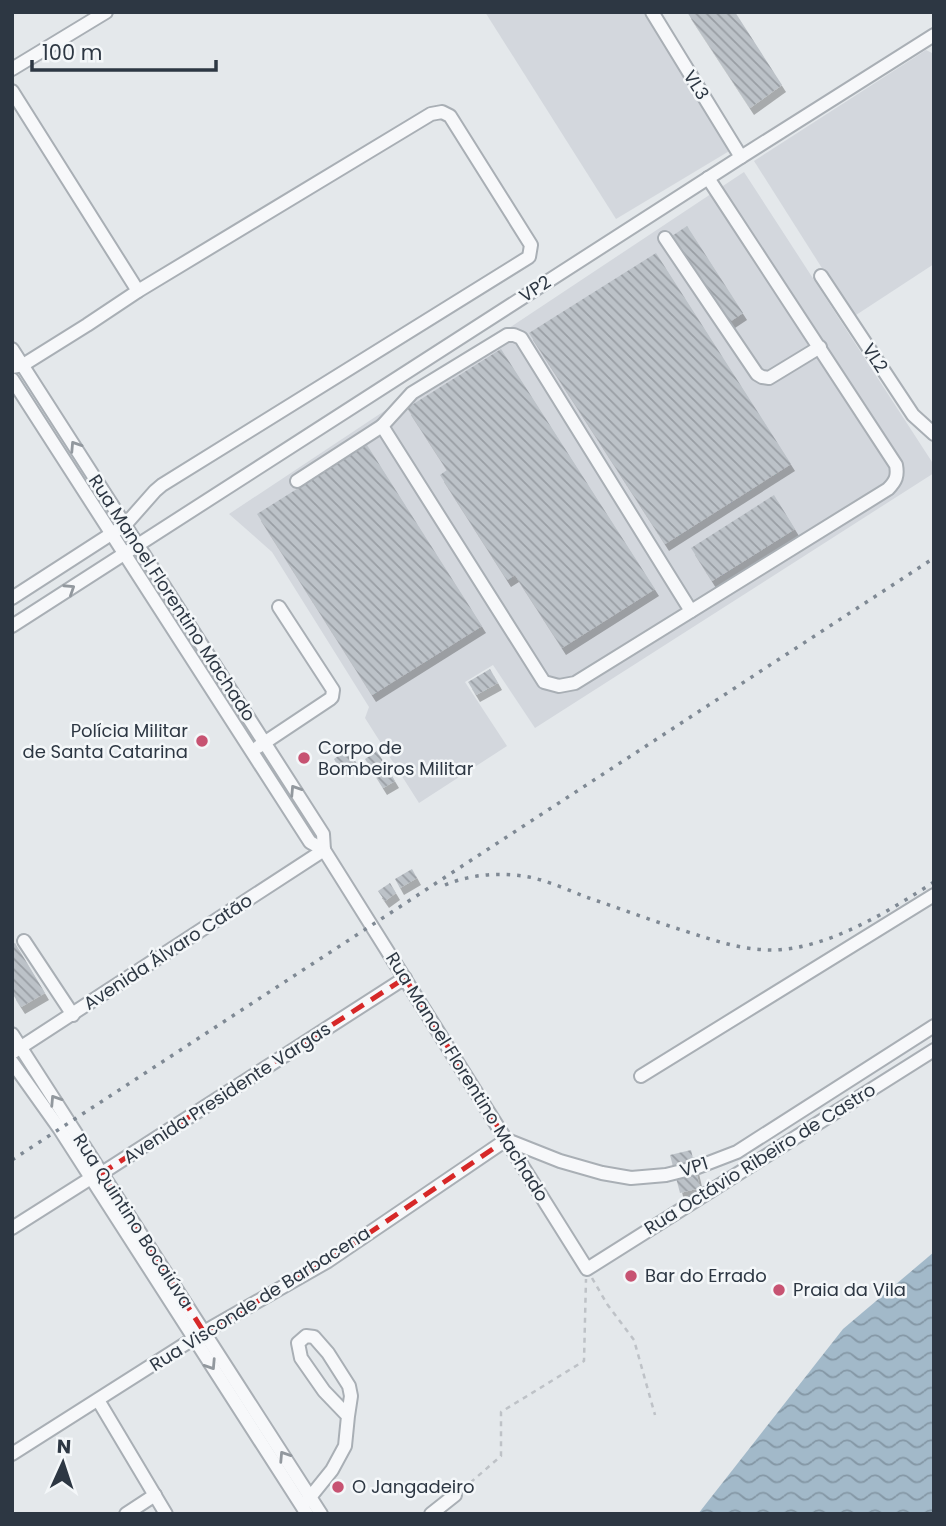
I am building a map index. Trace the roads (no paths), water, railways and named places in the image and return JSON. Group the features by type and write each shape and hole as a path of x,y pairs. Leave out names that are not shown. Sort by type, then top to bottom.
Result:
{"street":[{"path":"12,69 106,12"},
{"name":"VL3","path":"652,12 741,157"},
{"name":"VP2","path":"12,626 934,35"},
{"path":"12,91 138,291"},
{"path":"12,597 125,525 163,485 529,257 531,245 450,116 442,112 431,114 138,291 15,374"},
{"path":"382,426 544,682 559,686 575,683 888,489 895,481 896,465 708,178"},
{"path":"665,238 757,374 769,378 820,347"},
{"name":"VL2","path":"821,276 913,415 934,434"},
{"path":"297,481 382,426 412,393 508,335 514,335 521,338 691,611"},
{"name":"Rua Manoel Florentino Machado","path":"12,349 15,374 112,534 310,842 324,850 587,1269"},
{"name":"Rua Manoel Florentino Machado","path":"15,374 138,545 323,834 324,850"},
{"path":"252,751 330,699 333,694 333,690 279,607"},
{"path":"223,707 236,698"},
{"name":"Avenida Álvaro Catão","path":"17,1050 324,850"},
{"path":"641,1076 934,895"},
{"path":"24,941 73,1014"},
{"name":"Avenida Presidente Vargas","path":"12,1228 405,978"},
{"name":"VP1","path":"506,1140 560,1161 631,1178 698,1167 737,1152 934,1026"},
{"name":"Rua Quintino Bocaiúva","path":"12,1034 17,1050 306,1506 321,1514"},
{"name":"Rua Octávio Ribeiro de Castro","path":"587,1269 934,1050"},
{"name":"Rua Quintino Bocaiúva","path":"12,1062 97,1176"},
{"name":"Rua Visconde de Barbacena","path":"12,1454 199,1335 328,1261 506,1140"},
{"path":"306,1506 332,1470 345,1446 351,1396 349,1386 328,1353 314,1337 306,1336 299,1343 301,1358 324,1391 348,1416"},
{"path":"98,1400 166,1514"},
{"path":"126,1514 155,1495"},
{"path":"431,1514 455,1495"}],"water":[{"path":"934,1252 934,1514 698,1514 843,1329"}],"railway":[{"path":"12,1160 934,558"},
{"path":"445,885 486,875 529,877 718,941 739,947 773,950 794,948 836,936 898,905 934,882"}],"place":[{"name":"Polícia Militar de Santa Catarina","path":"202,741"},
{"name":"Corpo de Bombeiros Militar","path":"304,758"},
{"name":"Bar do Errado","path":"631,1276"},
{"name":"Praia da Vila","path":"779,1290"},
{"name":"O Jangadeiro","path":"338,1487"}]}
